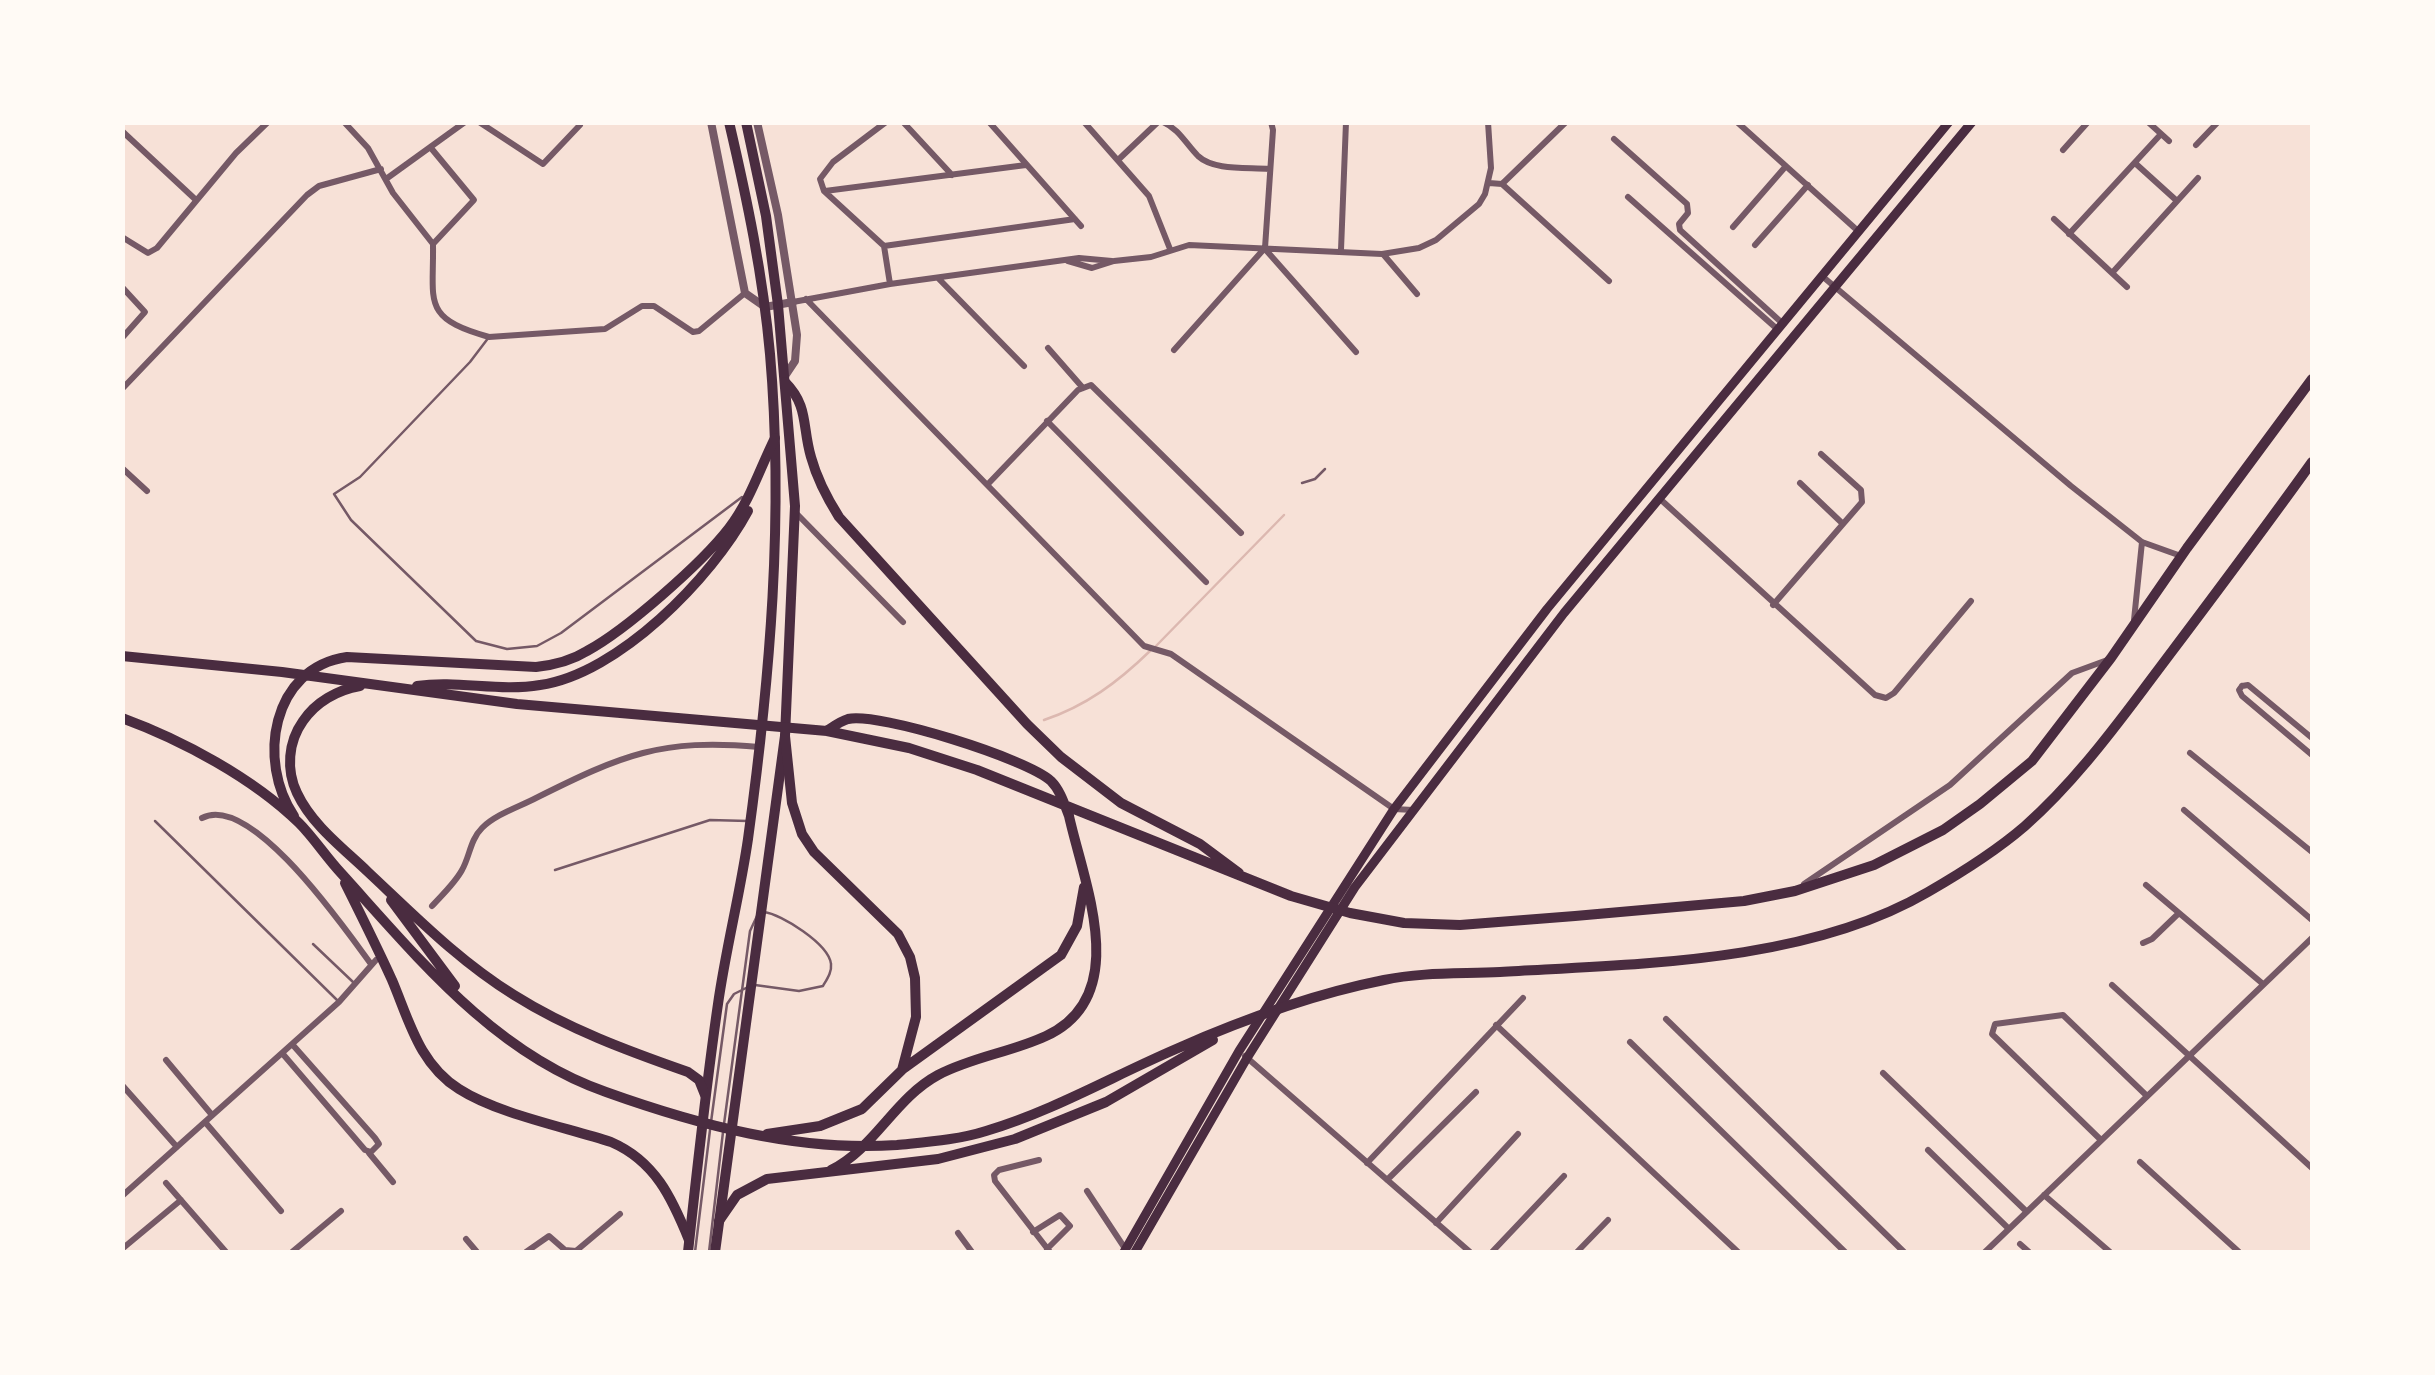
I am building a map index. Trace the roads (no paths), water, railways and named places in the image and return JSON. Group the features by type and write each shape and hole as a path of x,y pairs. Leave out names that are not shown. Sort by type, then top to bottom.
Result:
{"main road":[{"path":"691,1248 705,1095 750,821 772,598 775,441 765,307 752,219 729,122"},
{"path":"712,1252 785,736 794,512 778,305 766,216 746,122"},
{"path":"1128,1252 1243,1054 1394,809 1488,685 1733,380 1949,122"},
{"path":"1243,1054 1355,887 1502,693 1972,122"},
{"path":"785,379 802,402 812,461 839,517 1027,724 1100,788 1214,852 1244,878"},
{"path":"122,656 282,672 517,704 827,731 909,748 1312,903 1404,923 1460,925 1744,902 1874,864 1942,830 2032,761 2312,379"},
{"path":"1733,380 1747,392"},
{"path":"775,441 729,528 693,565 616,632 589,650 566,661 536,667 334,659 303,679 286,700 273,744 280,789 298,822 471,1011 525,1053 568,1077 684,1116 795,1142 854,1145 890,1145 981,1133 1068,1099 1180,1047 1307,998 1390,978 1652,962 1786,943 1865,921 1924,894 2022,828 2097,752 2312,462"},
{"path":"404,689 451,683 517,688 544,685 598,665 668,611 713,564 755,498 775,441"},
{"path":"375,684 341,691 313,709 296,732 290,765 295,790 306,810 453,952 515,996 587,1033 692,1074 702,1084 705,1095"},
{"path":"1488,685 1502,693"},
{"path":"122,718 198,752 298,822"},
{"path":"827,731 851,718 872,720 982,748 1039,772 1054,784 1062,797 1096,929 1098,958 1081,1007 1048,1035 930,1080 906,1099 854,1155 830,1170"},
{"path":"785,736 792,803 802,834 814,852 890,924 910,957 916,1017 902,1070"},
{"path":"747,842 772,847"},
{"path":"337,869 414,1037 434,1067 450,1083 475,1098 611,1142 637,1156 664,1186 691,1248"},
{"path":"376,879 471,1011"},
{"path":"761,1135 820,1126 848,1117 870,1102 902,1070 1060,955 1077,926 1084,886"},
{"path":"719,1221 730,1203 751,1185 775,1176 938,1159 1015,1139 1106,1102 1230,1029"}],"street":[{"path":"122,236 148,253 157,248 268,122"},
{"path":"344,122 368,148 393,193 434,244"},
{"path":"386,180 465,122"},
{"path":"479,122 491,126 543,164 580,125"},
{"path":"711,122 745,293 765,307 890,284 1084,258 1114,261 1151,257 1189,244 1403,252 1436,240 1478,204 1489,184 1488,122"},
{"path":"758,122 792,302 796,356 785,379"},
{"path":"886,122 833,162 820,179 824,192 884,246 890,284"},
{"path":"903,122 952,174"},
{"path":"988,122 1081,226"},
{"path":"1084,122 1149,196 1170,249"},
{"path":"1118,160 1160,122 1175,129 1201,159 1224,166 1269,169"},
{"path":"1174,350 1265,248 1273,130 1270,122"},
{"path":"1341,250 1346,122"},
{"path":"1502,184 1566,122"},
{"path":"1737,122 1858,231"},
{"path":"2064,150 2088,122"},
{"path":"2148,123 2168,141"},
{"path":"2196,145 2213,124"},
{"path":"122,131 196,200"},
{"path":"2069,234 2161,134"},
{"path":"1614,139 1686,204 1688,213 1679,224 1680,230 1778,325"},
{"path":"431,148 474,200 434,244 431,299 437,310 456,324 489,337 605,330 642,306 654,306 693,332 745,293"},
{"path":"2134,163 2177,202"},
{"path":"824,192 1026,165"},
{"path":"1732,228 1786,166"},
{"path":"122,389 319,186 381,169"},
{"path":"2112,273 2198,178"},
{"path":"1489,184 1502,184 1609,281"},
{"path":"1755,245 1808,185"},
{"path":"1628,197 1778,325"},
{"path":"884,246 1075,219"},
{"path":"2054,220 2128,288"},
{"path":"1265,248 1356,352"},
{"path":"1382,254 1417,294"},
{"path":"1821,275 2142,542 2181,556"},
{"path":"938,277 1024,366"},
{"path":"122,288 145,312 122,338"},
{"path":"806,299 1144,646 1171,654 1394,809 1413,810"},
{"path":"1048,348 1241,534"},
{"path":"988,484 1031,442 1047,420 1087,386"},
{"path":"1047,420 1206,582"},
{"path":"1773,605 1864,496 1821,454"},
{"path":"122,468 146,491"},
{"path":"1800,482 1843,524"},
{"path":"1659,498 1875,695 1886,698 1894,692 1971,601"},
{"path":"794,512 903,622"},
{"path":"2134,623 2142,542"},
{"path":"1795,890 1950,784 2072,673 2111,658"},
{"path":"2312,738 2248,685 2241,687 2242,696 2312,755"},
{"path":"2288,735 2296,725"},
{"path":"432,906 462,870 481,829 566,783 634,753 682,744 758,747"},
{"path":"2190,753 2312,852"},
{"path":"2184,810 2312,920"},
{"path":"122,1196 339,1002 373,962 275,846 223,813 202,818"},
{"path":"2146,885 2263,984"},
{"path":"2143,943 2152,940 2179,913"},
{"path":"1985,1252 2312,938"},
{"path":"2112,985 2312,1168"},
{"path":"1367,1162 1523,998"},
{"path":"2101,1140 1992,1034 1995,1024 2063,1016 2147,1096"},
{"path":"1666,1019 1904,1252"},
{"path":"1496,1025 1738,1252"},
{"path":"1630,1042 1845,1252"},
{"path":"292,1044 375,1138 379,1144 376,1150 368,1152"},
{"path":"282,1053 393,1182"},
{"path":"1243,1054 1470,1252"},
{"path":"166,1060 212,1115"},
{"path":"1883,1073 2026,1212"},
{"path":"122,1085 177,1146"},
{"path":"1387,1180 1476,1092"},
{"path":"205,1122 281,1211"},
{"path":"1436,1223 1518,1134"},
{"path":"1928,1150 2009,1229"},
{"path":"1032,1232 1060,1215 1070,1226 1048,1251 1032,1232 995,1182 994,1175 999,1170 1039,1160"},
{"path":"2140,1162 2240,1252"},
{"path":"1492,1252 1564,1176"},
{"path":"166,1184 226,1252"},
{"path":"1087,1191 1128,1252"},
{"path":"2044,1195 2110,1252"},
{"path":"122,1250 181,1200"},
{"path":"292,1252 340,1211"},
{"path":"526,1252 549,1236 565,1250 576,1252 620,1214"},
{"path":"1577,1252 1608,1220"},
{"path":"958,1234 972,1252"},
{"path":"466,1239 478,1252"},
{"path":"303,1243 312,1252"},
{"path":"2020,1244 2029,1252"}],"lane":[{"path":"489,337 360,477 334,494 351,520 476,640 507,649 537,646 561,633 752,490"},
{"path":"1302,484 1325,469"},
{"path":"155,820 339,1002"},
{"path":"555,870 710,820 750,821"},
{"path":"691,1248 726,1008 731,997 747,987 810,991 823,986 832,969 830,958 806,934 779,915 761,912"},
{"path":"312,944 354,983"},
{"path":"712,1252 747,987"}],"waterway":[{"path":"1156,646 1284,515"},
{"path":"1044,720 1101,692 1150,651"}]}
